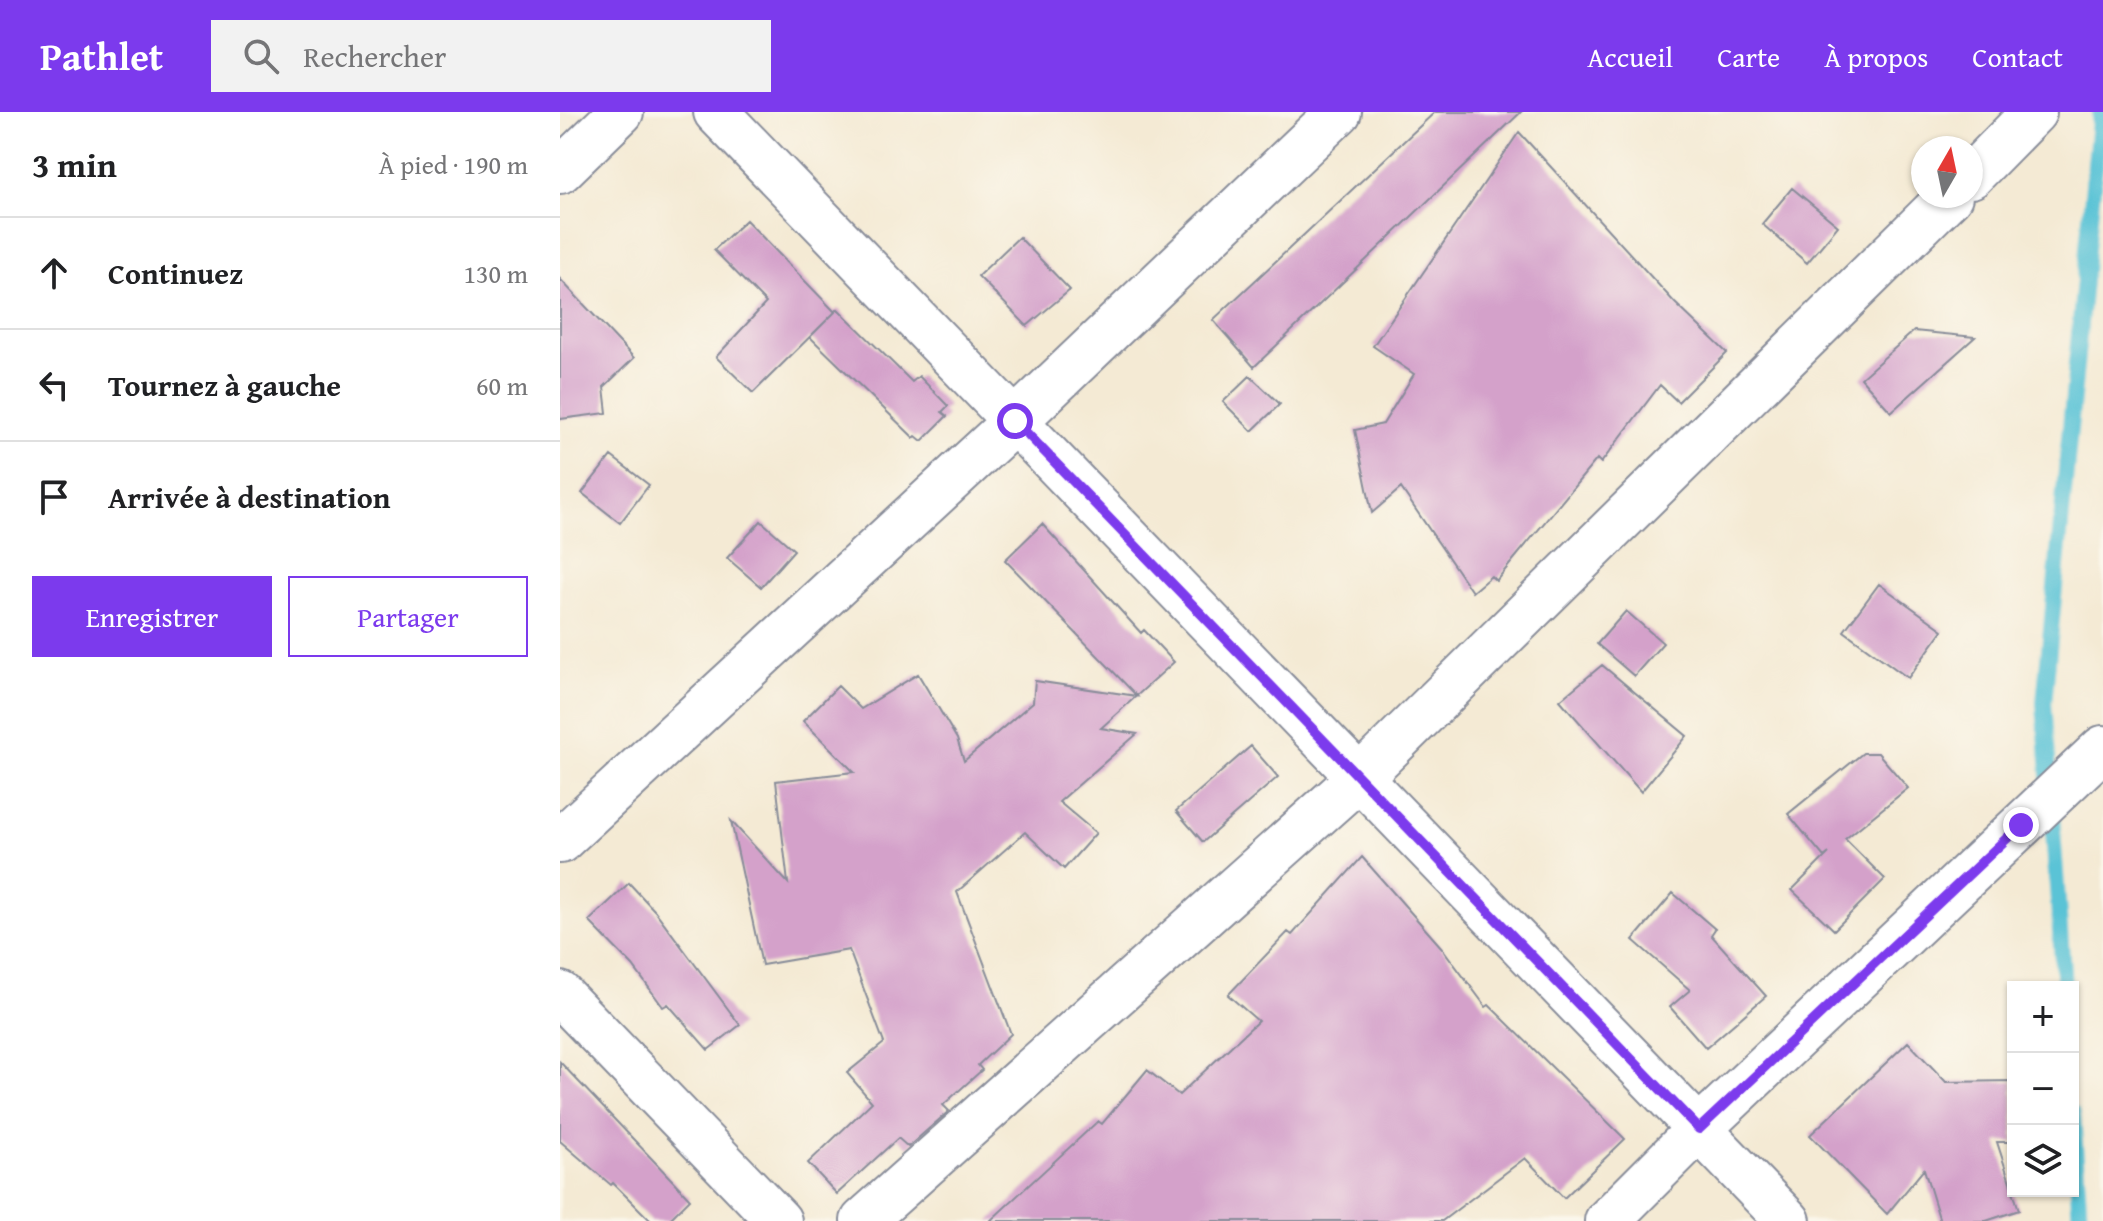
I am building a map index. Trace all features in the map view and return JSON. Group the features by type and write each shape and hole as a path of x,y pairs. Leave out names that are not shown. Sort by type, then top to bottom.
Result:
{"street":[{"path":"560,171 621,112"},
{"path":"716,112 1788,1221"},
{"path":"560,841 1015,421 1339,112"},
{"path":"1983,164 2034,112"},
{"path":"863,1221 1360,777 1938,208"},
{"path":"1607,1221 1699,1129 2095,755"},
{"path":"560,994 779,1221"}],"building":[{"path":"1435,112 1521,112 1254,367 1213,320"},
{"path":"1519,132 1675,303 1727,353 1678,402 1660,385 1601,463 1597,459 1496,581 1491,576 1472,592 1401,488 1372,513 1355,430 1383,424 1414,374 1373,346"},
{"path":"1792,188 1838,226 1807,263 1762,224"},
{"path":"746,220 835,312 753,393 716,357 766,303 714,250"},
{"path":"1019,237 1070,290 1027,326 978,276"},
{"path":"560,279 634,358 604,387 607,413 560,419"},
{"path":"838,309 912,382 919,376 948,406 942,412 947,416 922,441 916,436 914,438 810,337"},
{"path":"1914,331 1975,337 1891,412 1861,378"},
{"path":"1250,376 1280,404 1252,431 1223,402"},
{"path":"611,456 649,485 620,523 582,493"},
{"path":"761,521 794,550 761,587 727,558"},
{"path":"1042,524 1141,633 1144,630 1174,662 1137,696 1005,560"},
{"path":"1879,584 1943,630 1908,678 1844,631"},
{"path":"1626,611 1663,643 1634,676 1597,644"},
{"path":"1602,665 1687,736 1641,792 1560,700"},
{"path":"918,674 957,739 964,761 1033,702 1035,681 1136,696 1101,728 1137,734 1059,802 1096,833 1064,869 1025,832 957,892 1011,1034 978,1065 982,1070 943,1105 949,1111 908,1147 898,1138 837,1194 808,1163 872,1102 847,1073 884,1043 849,950 762,965 731,821 788,883 776,781 854,772 803,721 838,686 861,709"},
{"path":"1251,746 1278,777 1203,842 1176,811"},
{"path":"1863,753 1878,753 1908,788 1845,839 1885,879 1834,930 1792,890 1829,853 1824,857 1788,814"},
{"path":"1362,857 1442,948 1486,1007 1489,1005 1625,1139 1564,1198 1525,1158 1442,1221 990,1221 1098,1121 1102,1124 1147,1070 1179,1095 1258,1021 1228,995 1288,932 1292,935"},
{"path":"629,883 655,911 740,1025 708,1050 668,1004 663,1007 633,966 589,921"},
{"path":"1673,893 1715,929 1711,935 1766,996 1706,1048 1670,1007 1690,990 1633,940"},
{"path":"1908,1042 1946,1082 2007,1081 2007,1142 1997,1142 2007,1173 2007,1197 2015,1197 2019,1210 1986,1221 1940,1221 1924,1169 1887,1214 1810,1135"},
{"path":"560,1062 690,1199 668,1221 651,1221 613,1183 611,1185 560,1141"}],"waterway":[{"path":"2064,981 2044,703 2100,112"},
{"path":"2074,1125 2080,1221"}],"route":[{"path":"1015,421 1699,1129 2021,825"}]}
